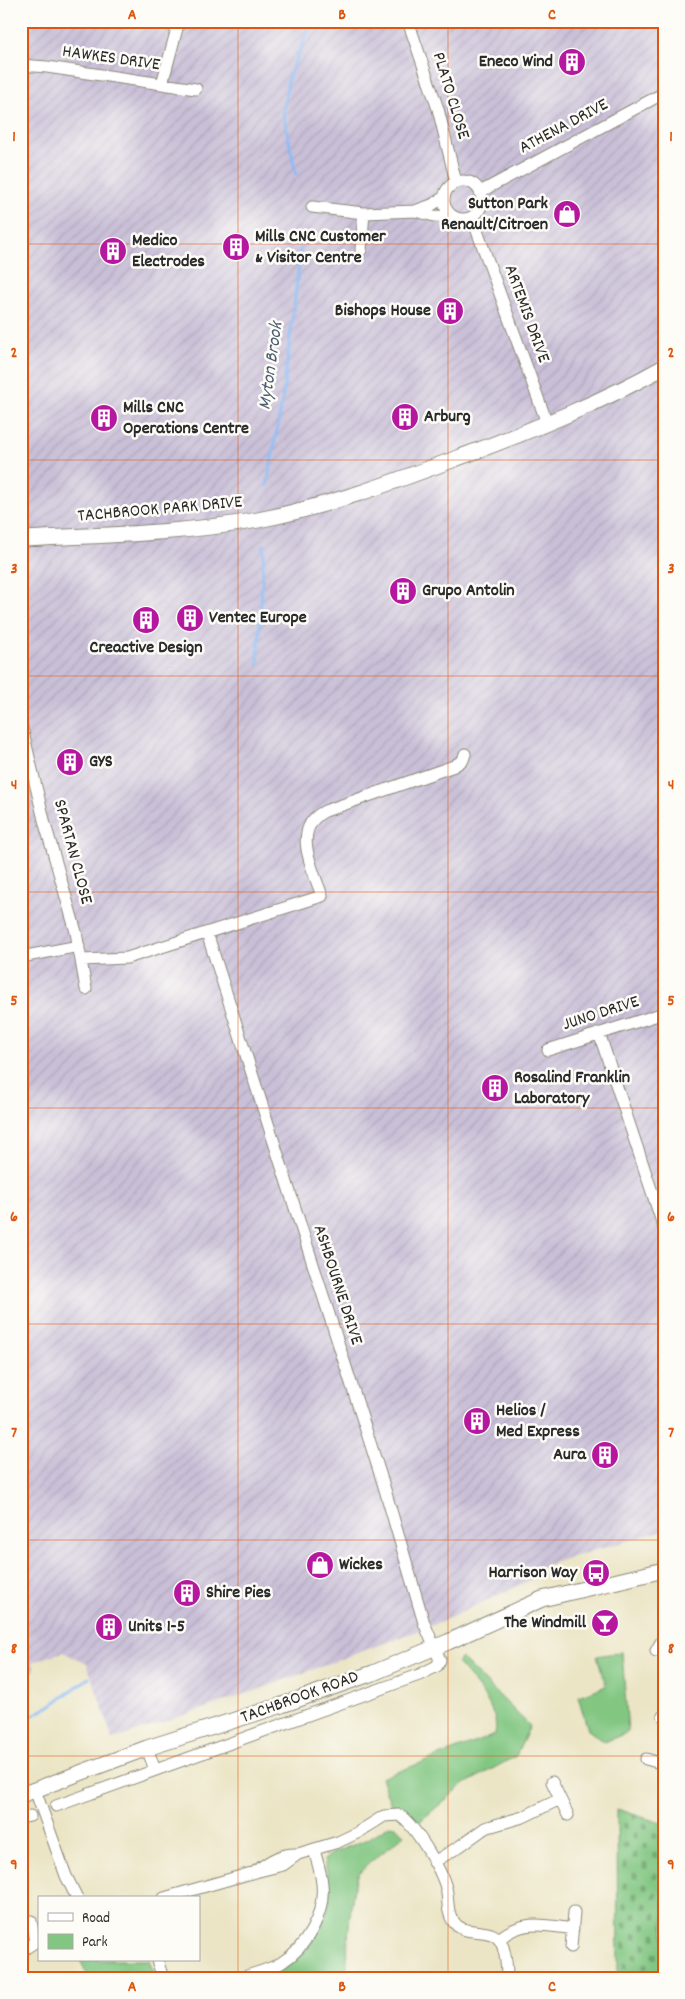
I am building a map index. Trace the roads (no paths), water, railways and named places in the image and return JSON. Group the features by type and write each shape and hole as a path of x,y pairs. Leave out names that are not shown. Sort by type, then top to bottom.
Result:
{"street":[{"path":"162,84 179,21"},
{"name":"PLATO CLOSE","path":"408,21 438,109 456,182"},
{"name":"HAWKES DRIVE","path":"21,65 47,67 196,89"},
{"name":"ATHENA DRIVE","path":"480,192 664,93"},
{"path":"312,206 364,213 415,211 432,206 444,197 448,188 456,182 467,181 477,187 482,197 481,209 466,220 434,216 415,211"},
{"path":"444,197 446,209 454,217"},
{"path":"361,250 364,213"},
{"name":"ARTEMIS DRIVE","path":"472,217 547,423"},
{"name":"TACHBROOK PARK DRIVE","path":"21,539 199,528 285,514 370,491 547,423 594,403 664,367"},
{"name":"SPARTAN CLOSE","path":"21,724 45,824 79,946 86,988"},
{"path":"82,960 127,958 322,896 305,840 308,825 315,816 454,766 463,760 465,754"},
{"name":"ASHBOURNE DRIVE","path":"207,933 383,1483 424,1623 435,1648"},
{"path":"21,957 79,946"},
{"name":"JUNO DRIVE","path":"548,1050 664,1013"},
{"path":"599,1033 664,1228"},
{"name":"TACHBROOK ROAD","path":"28,1793 147,1748 328,1689 435,1648 542,1599 664,1570"},
{"path":"656,1651 664,1637"},
{"name":"TACHBROOK ROAD","path":"56,1806 66,1796 155,1770 419,1675 439,1664 440,1660 435,1648"},
{"path":"147,1748 155,1770"},
{"path":"646,1759 664,1764"},
{"path":"552,1782 568,1814"},
{"path":"28,1793 76,1896"},
{"path":"434,1862 485,1828 523,1816 560,1799"},
{"path":"171,1896 254,1872 272,1859 314,1850 348,1838 366,1829 384,1816 399,1815 407,1821 434,1862 445,1886 449,1914 455,1925 467,1932 490,1933 499,1939 504,1948 508,1978"},
{"path":"241,1978 274,1966 287,1959 303,1943 313,1927 319,1914 322,1892 321,1878 314,1850"},
{"path":"571,1947 574,1912"},
{"path":"21,1951 37,1942 31,1921"},
{"path":"499,1939 513,1929 528,1926 541,1925 573,1929"},
{"path":"158,1962 163,1978"}],"waterway":[{"name":"Myton Brook","path":"296,174 283,113 288,79 312,21"},
{"name":"Myton Brook","path":"267,486 283,395 301,248"},
{"name":"Myton Brook","path":"258,664 264,545"},
{"name":"Myton Brook","path":"21,1722 50,1706 89,1678"}],"place":[{"name":"Eneco Wind","path":"572,62"},
{"name":"Sutton Park Renault/Citroen","path":"567,214"},
{"name":"Mills CNC Customer & Visitor Centre","path":"236,247"},
{"name":"Medico Electrodes","path":"113,251"},
{"name":"Bishops House","path":"450,311"},
{"name":"Arburg","path":"405,417"},
{"name":"Mills CNC Operations Centre","path":"104,418"},
{"name":"Grupo Antolin","path":"403,591"},
{"name":"Ventec Europe","path":"190,618"},
{"name":"Creactive Design","path":"146,620"},
{"name":"GYS","path":"70,762"},
{"name":"Rosalind Franklin Laboratory","path":"495,1088"},
{"name":"Helios / Med Express","path":"477,1421"},
{"name":"Aura","path":"605,1455"},
{"name":"Wickes","path":"320,1565"},
{"name":"Harrison Way","path":"596,1573"},
{"name":"Shire Pies","path":"187,1593"},
{"name":"The Windmill","path":"605,1623"},
{"name":"Units 1-5","path":"109,1627"}]}
